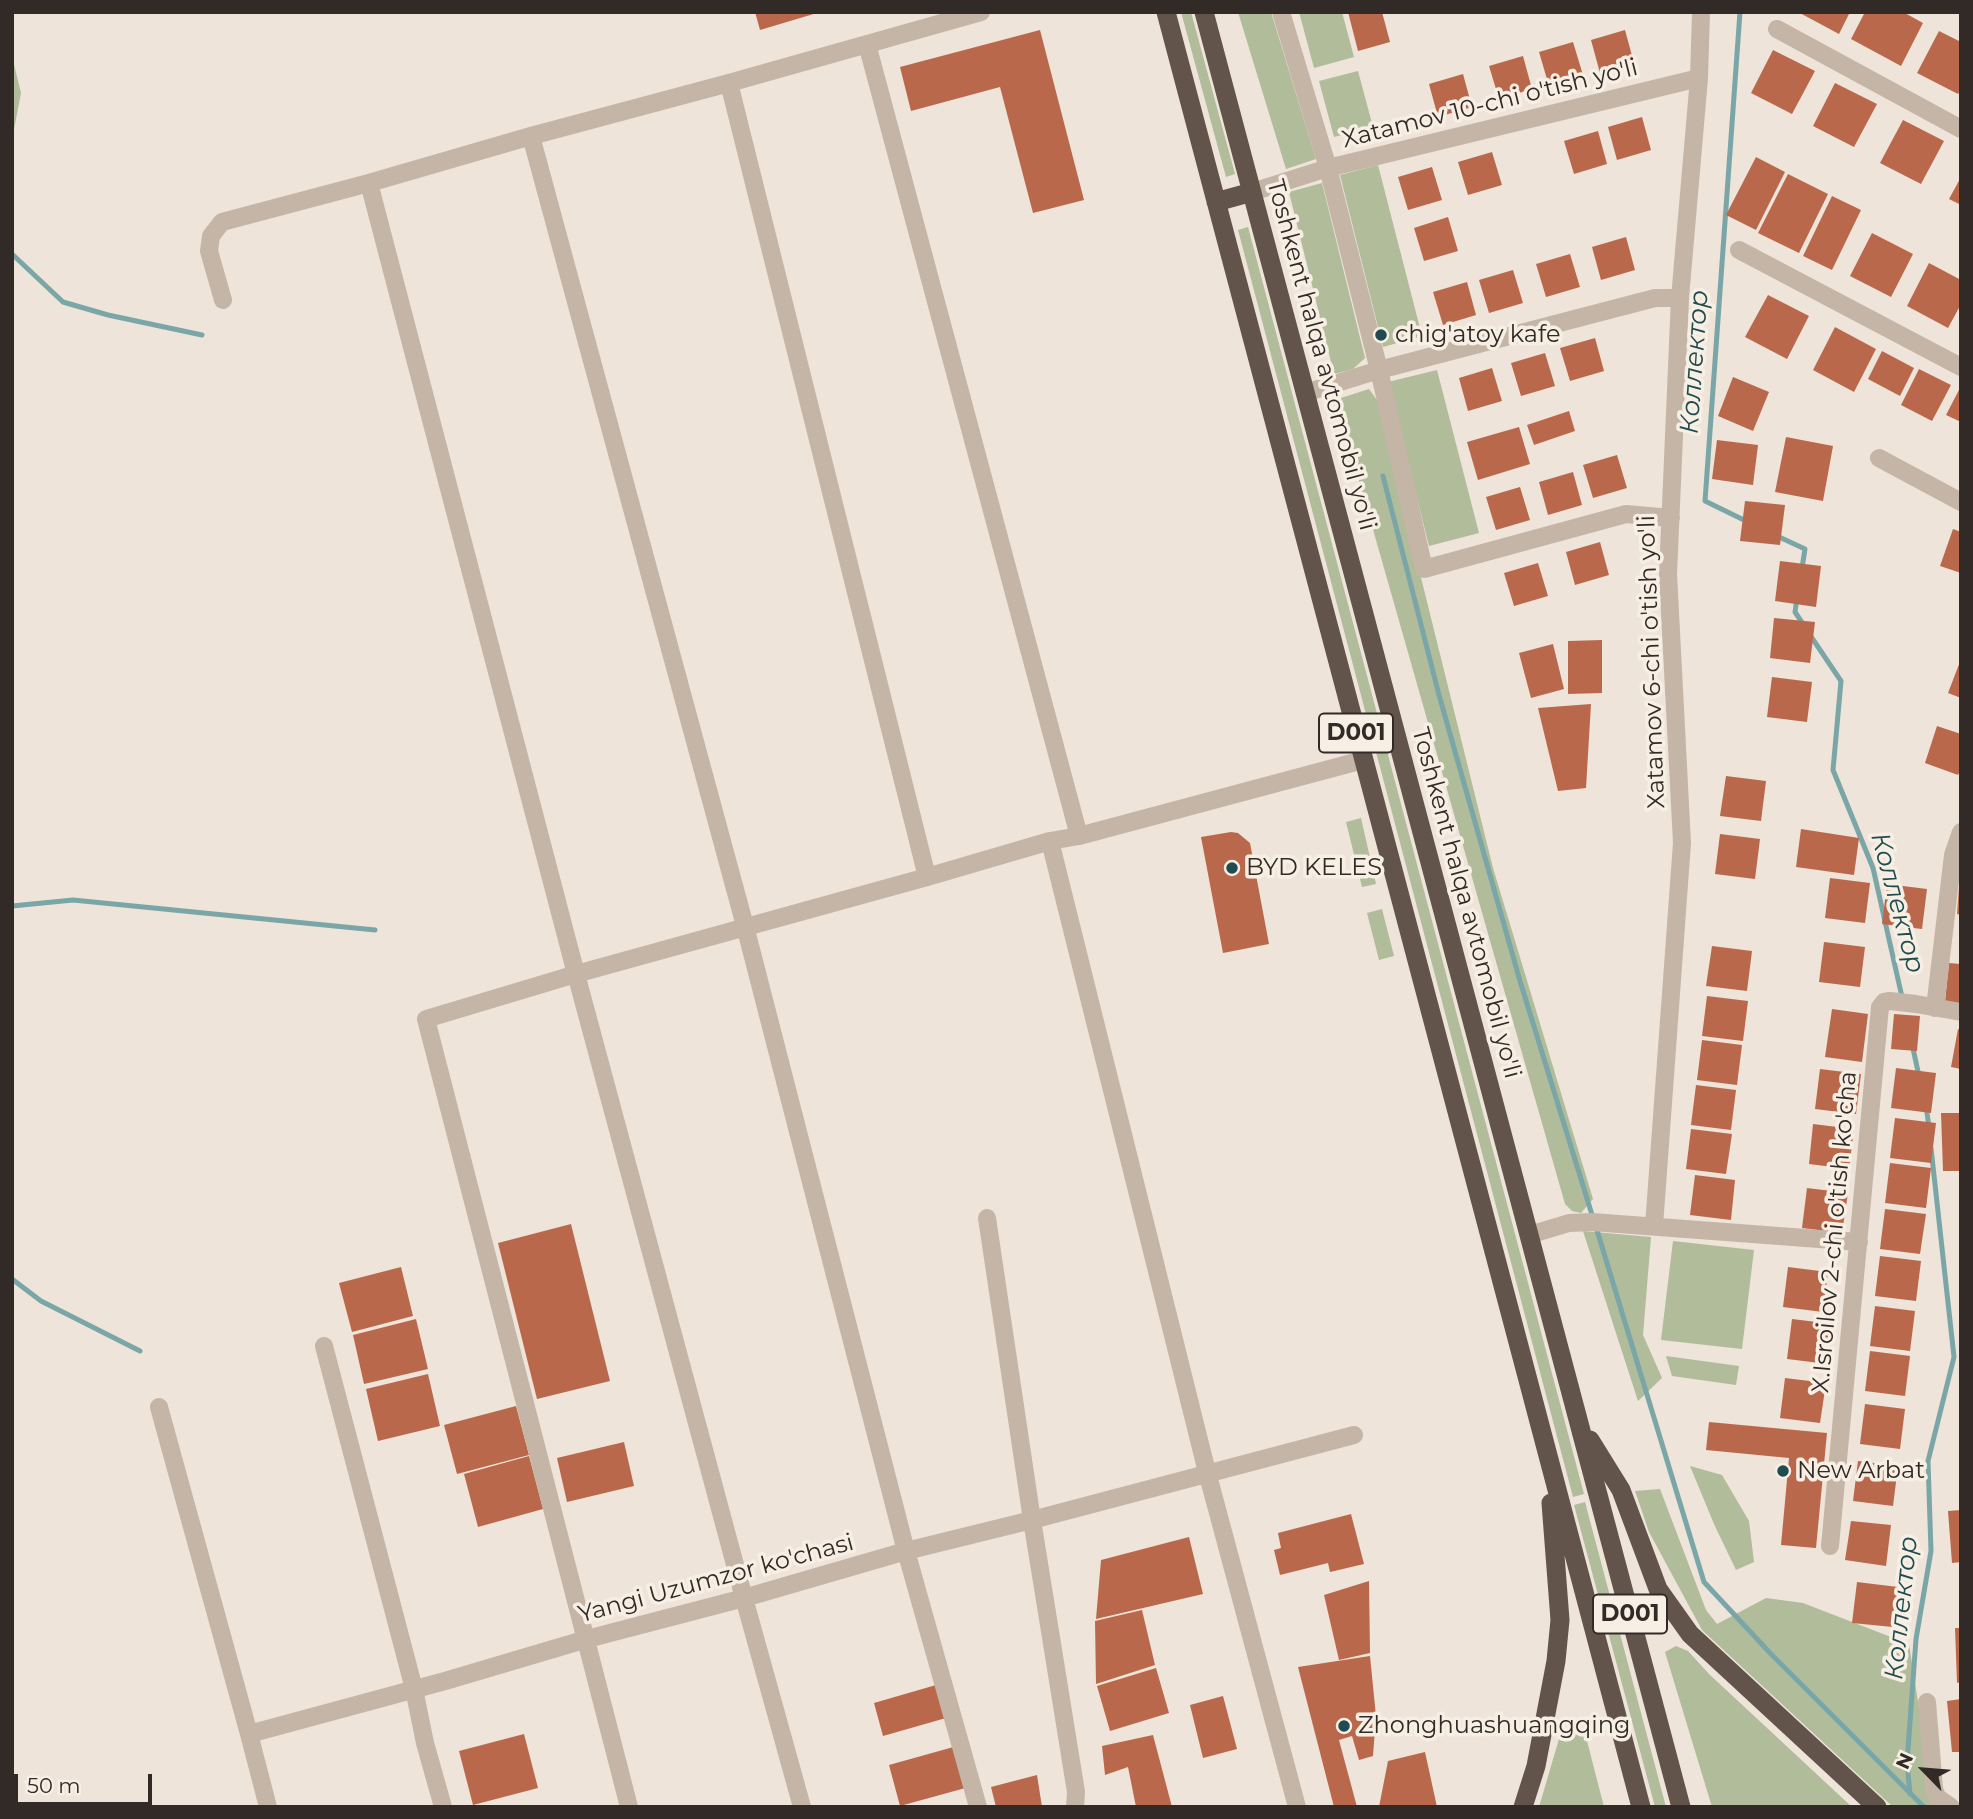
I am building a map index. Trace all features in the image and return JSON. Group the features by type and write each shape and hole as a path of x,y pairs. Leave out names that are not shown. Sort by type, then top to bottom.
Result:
{"highway":[{"name":"D001","path":"1166,12 1641,1807"},
{"name":"Toshkent halqa avtomobil yo'li","path":"1204,12 1681,1807"},
{"path":"1216,202 1252,192"},
{"path":"1579,1422 1621,1490 1658,1588 1690,1634 1877,1807"},
{"path":"1523,1807 1549,1705 1560,1620 1547,1453"}],"street":[{"path":"223,300 209,251 211,236 222,222 981,12"},
{"name":"Xatamov 10-chi o'tish yo'li","path":"1281,12 1328,169 1699,78"},
{"name":"Xatamov 6-chi o'tish yo'li","path":"1654,1226 1682,843 1668,573 1680,298 1699,78 1701,12"},
{"path":"1777,29 1961,129"},
{"path":"867,44 1079,836"},
{"path":"729,83 927,877"},
{"path":"531,135 745,926 906,1551 978,1807"},
{"path":"1252,192 1328,169 1379,370 1424,569 1626,514 1671,518"},
{"path":"369,183 576,974 802,1807"},
{"path":"1739,250 1961,367"},
{"path":"1305,393 1379,370 1656,298 1680,298"},
{"path":"1879,458 1961,502"},
{"path":"629,1807 426,1019 576,974 1050,841 1079,836 1363,760"},
{"path":"1935,1008 1953,855 1961,832"},
{"path":"1050,841 1207,1472 1297,1807"},
{"name":"X.Isroilov 2-chi o'tish ko'cha","path":"1830,1546 1880,1007 1884,1002 1907,1003 1961,1012"},
{"path":"987,1218 1076,1792 1075,1807"},
{"path":"1529,1235 1569,1223 1592,1222 1859,1242"},
{"path":"324,1346 443,1807"},
{"path":"159,1407 268,1807"},
{"name":"Yangi Uzumzor ko'chasi","path":"249,1734 906,1551 1354,1435"},
{"path":"1927,1702 1934,1789 1937,1797 1951,1807"}],"green space":[{"path":"1181,12 1191,12 1235,174 1226,177"},
{"path":"1238,12 1271,12 1316,159 1286,169"},
{"path":"1299,12 1342,12 1354,57 1314,68"},
{"path":"12,56 21,93 12,140"},
{"path":"1358,71 1373,127 1334,137 1319,81"},
{"path":"1378,165 1422,336 1383,347 1340,175"},
{"path":"1322,183 1365,358 1353,369 1334,374 1289,192"},
{"path":"1248,227 1584,1494 1573,1497 1238,230"},
{"path":"1437,370 1479,533 1429,546 1388,382"},
{"path":"1369,389 1377,400 1493,868 1593,1199 1581,1213 1572,1211 1565,1204 1339,410 1341,398"},
{"path":"1361,818 1376,884 1362,887 1346,822"},
{"path":"1382,909 1394,956 1379,960 1367,913"},
{"path":"1583,1231 1651,1237 1643,1335 1662,1378 1638,1401"},
{"path":"1673,1241 1754,1250 1742,1349 1661,1340"},
{"path":"1666,1356 1739,1366 1736,1385 1672,1376"},
{"path":"1690,1466 1722,1475 1749,1521 1754,1562 1736,1570"},
{"path":"1660,1489 1706,1610 1717,1624 1766,1598 1803,1603 1909,1644 1933,1798 1944,1807 1893,1807 1702,1630 1649,1532 1635,1491"},
{"path":"1585,1502 1666,1807 1655,1807 1574,1505"},
{"path":"1676,1646 1688,1651 1709,1674 1852,1807 1712,1807 1665,1652"},
{"path":"1570,1730 1579,1731 1586,1737 1604,1807 1539,1807 1559,1739"}],"building":[{"path":"755,12 817,12 817,13 760,30"},
{"path":"1348,12 1382,12 1390,42 1358,51"},
{"path":"1798,12 1850,12 1839,34"},
{"path":"1865,12 1903,12 1923,23 1901,66 1851,39"},
{"path":"1040,30 1084,200 1033,213 1000,87 911,111 900,67"},
{"path":"1625,30 1634,63 1600,73 1591,40"},
{"path":"1939,31 1961,42 1961,89 1958,94 1917,73"},
{"path":"1573,42 1583,75 1549,86 1539,52"},
{"path":"1773,50 1815,71 1792,114 1751,93"},
{"path":"1523,56 1532,89 1499,99 1489,66"},
{"path":"1463,74 1472,107 1438,117 1429,84"},
{"path":"1835,83 1877,104 1854,147 1813,126"},
{"path":"1642,117 1651,150 1617,160 1608,127"},
{"path":"1903,120 1944,141 1921,184 1880,163"},
{"path":"1598,131 1607,164 1574,174 1564,141"},
{"path":"1492,152 1502,185 1468,195 1458,162"},
{"path":"1756,157 1785,172 1756,230 1726,215"},
{"path":"1432,167 1442,200 1408,210 1398,177"},
{"path":"1788,174 1828,194 1799,253 1758,233"},
{"path":"1961,177 1961,205 1949,199"},
{"path":"1832,196 1861,210 1832,270 1803,256"},
{"path":"1448,217 1458,251 1424,261 1414,228"},
{"path":"1872,233 1913,254 1891,297 1850,276"},
{"path":"1626,237 1635,270 1601,280 1592,247"},
{"path":"1570,254 1580,287 1546,297 1536,264"},
{"path":"1929,263 1961,280 1961,304 1948,328 1907,306"},
{"path":"1513,270 1523,303 1489,313 1479,280"},
{"path":"1467,282 1476,315 1443,325 1433,292"},
{"path":"1768,295 1809,316 1787,359 1745,337"},
{"path":"1835,327 1876,349 1854,392 1813,370"},
{"path":"1595,338 1604,371 1570,381 1560,348"},
{"path":"1882,351 1914,368 1900,396 1868,379"},
{"path":"1545,353 1555,386 1521,396 1511,363"},
{"path":"1492,368 1502,401 1468,411 1459,378"},
{"path":"1919,369 1951,385 1932,421 1901,405"},
{"path":"1733,377 1769,392 1753,431 1718,416"},
{"path":"1961,386 1961,422 1946,415"},
{"path":"1569,411 1575,431 1534,445 1527,425"},
{"path":"1519,427 1530,464 1478,480 1467,442"},
{"path":"1786,437 1833,446 1823,501 1775,492"},
{"path":"1717,440 1758,445 1753,485 1712,479"},
{"path":"1617,455 1627,488 1593,498 1583,465"},
{"path":"1573,472 1582,505 1548,515 1539,482"},
{"path":"1520,487 1530,520 1496,530 1486,497"},
{"path":"1745,501 1785,505 1780,545 1740,541"},
{"path":"1953,529 1961,532 1961,573 1940,566"},
{"path":"1600,542 1609,575 1575,585 1566,552"},
{"path":"1780,561 1821,566 1816,607 1775,601"},
{"path":"1538,563 1548,596 1514,606 1504,573"},
{"path":"1774,618 1815,622 1810,663 1770,658"},
{"path":"1602,640 1602,693 1568,694 1568,641"},
{"path":"1553,644 1564,689 1531,698 1519,653"},
{"path":"1961,659 1961,698 1948,693"},
{"path":"1772,677 1812,682 1807,722 1767,717"},
{"path":"1591,704 1586,788 1558,791 1538,708"},
{"path":"1937,726 1961,734 1961,768 1958,775 1925,763"},
{"path":"1726,776 1766,781 1761,821 1720,816"},
{"path":"1801,829 1859,838 1854,875 1796,867"},
{"path":"1238,833 1250,843 1269,944 1223,953 1201,837"},
{"path":"1720,834 1760,839 1755,879 1715,874"},
{"path":"1830,878 1870,883 1865,923 1825,918"},
{"path":"1887,884 1927,889 1922,929 1882,924"},
{"path":"1961,887 1961,915 1957,914"},
{"path":"1824,942 1865,947 1860,987 1819,982"},
{"path":"1712,946 1752,951 1747,991 1706,986"},
{"path":"1949,963 1961,964 1961,1004 1945,1002"},
{"path":"1707,996 1748,1001 1743,1041 1702,1036"},
{"path":"1832,1009 1868,1014 1862,1062 1825,1057"},
{"path":"1894,1014 1920,1016 1917,1051 1891,1049"},
{"path":"1958,1029 1961,1030 1961,1069 1951,1067"},
{"path":"1702,1040 1742,1045 1737,1085 1697,1080"},
{"path":"1896,1068 1936,1073 1931,1113 1891,1108"},
{"path":"1820,1069 1861,1074 1856,1114 1815,1109"},
{"path":"1696,1085 1736,1090 1731,1130 1691,1125"},
{"path":"1941,1113 1961,1113 1961,1171 1943,1171"},
{"path":"1895,1118 1936,1123 1931,1163 1890,1158"},
{"path":"1813,1124 1854,1129 1849,1169 1809,1164"},
{"path":"1691,1129 1732,1134 1726,1174 1686,1169"},
{"path":"1890,1163 1931,1168 1926,1208 1885,1203"},
{"path":"1695,1175 1735,1180 1731,1220 1690,1215"},
{"path":"1807,1188 1848,1193 1842,1233 1802,1228"},
{"path":"1885,1209 1926,1214 1920,1254 1880,1249"},
{"path":"571,1224 610,1381 537,1399 498,1243"},
{"path":"1880,1256 1921,1261 1916,1301 1875,1296"},
{"path":"401,1267 413,1316 352,1332 339,1283"},
{"path":"1788,1267 1828,1272 1823,1312 1783,1307"},
{"path":"1875,1306 1915,1311 1910,1351 1870,1346"},
{"path":"416,1319 428,1369 364,1384 353,1335"},
{"path":"1792,1319 1833,1324 1828,1364 1787,1359"},
{"path":"1870,1351 1910,1356 1905,1396 1865,1391"},
{"path":"428,1374 440,1426 378,1441 366,1389"},
{"path":"1785,1378 1826,1383 1820,1423 1780,1418"},
{"path":"1865,1404 1905,1409 1900,1449 1860,1444"},
{"path":"516,1406 529,1455 457,1474 444,1425"},
{"path":"1709,1422 1827,1433 1816,1548 1781,1545 1789,1458 1706,1450"},
{"path":"624,1442 634,1486 567,1502 557,1458"},
{"path":"529,1456 543,1509 478,1527 464,1474"},
{"path":"1858,1461 1898,1466 1893,1506 1853,1501"},
{"path":"1961,1510 1961,1562 1952,1563 1948,1511"},
{"path":"1351,1514 1364,1564 1330,1572 1328,1563 1280,1575 1274,1550 1281,1548 1278,1533"},
{"path":"1851,1521 1891,1525 1886,1566 1845,1560"},
{"path":"1189,1537 1203,1594 1096,1619 1101,1560"},
{"path":"1369,1581 1370,1653 1339,1660 1324,1595"},
{"path":"1857,1582 1898,1587 1893,1627 1852,1623"},
{"path":"1142,1610 1155,1665 1096,1684 1095,1621"},
{"path":"1955,1628 1961,1628 1961,1682 1957,1683"},
{"name":"Zhonghuashuangqing","path":"1370,1656 1376,1716 1373,1756 1359,1760 1352,1736 1339,1740 1357,1807 1334,1807 1298,1667"},
{"path":"1156,1668 1169,1713 1110,1731 1097,1686"},
{"path":"936,1685 946,1718 883,1736 874,1703"},
{"path":"1223,1696 1237,1749 1203,1758 1190,1705"},
{"path":"1961,1699 1961,1752 1952,1752 1947,1701"},
{"path":"524,1734 538,1788 473,1805 459,1751"},
{"path":"1153,1735 1172,1807 1136,1807 1128,1767 1105,1775 1102,1746"},
{"path":"957,1746 969,1787 900,1806 889,1765"},
{"path":"1425,1752 1437,1807 1379,1807 1388,1761"},
{"path":"1037,1775 1042,1807 996,1807 991,1787"}],"waterway":[{"name":"Коллектор","path":"1740,12 1705,501 1746,521"},
{"path":"12,254 63,302 108,315 202,335"},
{"path":"1383,476 1439,695 1520,981 1593,1218"},
{"name":"Коллектор","path":"1777,536 1805,549 1802,568"},
{"name":"Коллектор","path":"1797,598 1795,612 1803,624"},
{"name":"Коллектор","path":"1810,635 1841,681 1833,770 1873,868 1902,997"},
{"path":"12,906 73,900 375,930"},
{"name":"Коллектор","path":"1912,1044 1919,1076"},
{"name":"Коллектор","path":"1926,1106 1929,1127"},
{"name":"Коллектор","path":"1910,1794 1907,1763 1916,1639 1931,1551 1928,1461 1954,1357 1931,1148"},
{"path":"1596,1227 1704,1582 1771,1654 1924,1807"},
{"path":"12,1279 41,1301 140,1351"}],"place":[{"name":"chig'atoy kafe","path":"1381,335"},
{"name":"BYD KELES","path":"1232,868"},
{"name":"New Arbat","path":"1783,1471"},
{"name":"Zhonghuashuangqing","path":"1344,1726"}]}
